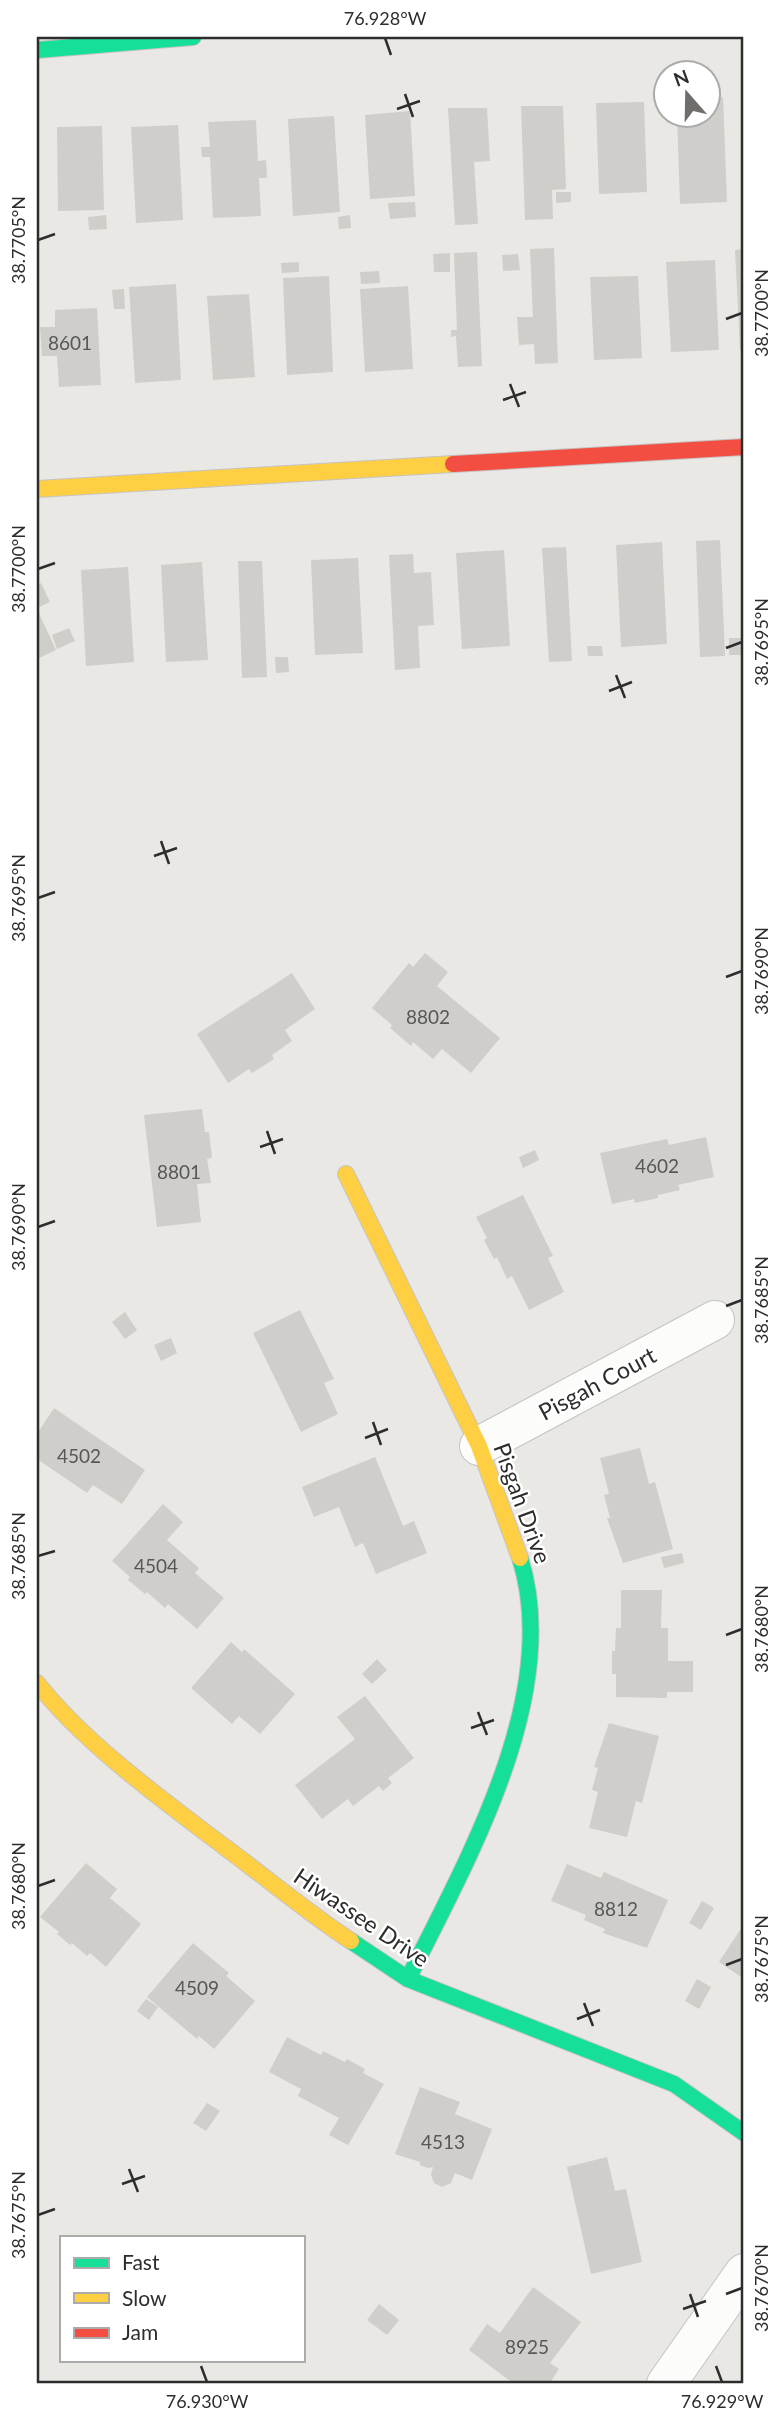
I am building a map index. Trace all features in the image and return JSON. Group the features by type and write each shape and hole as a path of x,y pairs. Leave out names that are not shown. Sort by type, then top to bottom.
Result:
{"street":[{"path":"37,50 193,37"},
{"path":"37,489 744,447"},
{"name":"Pisgah Drive","path":"346,1174 479,1446 526,1577 530,1620 530,1669 506,1766 483,1823 408,1979"},
{"name":"Pisgah Court","path":"479,1446 715,1320"},
{"name":"Hiwassee Drive","path":"37,1683 53,1703 104,1750 192,1822 338,1933 408,1979 674,2084 744,2133"},
{"path":"666,2384 744,2273"}],"building":[{"path":"722,97 727,202 680,204 677,130 722,130"},
{"path":"644,102 647,192 599,194 596,103"},
{"path":"521,106 563,106 566,189 552,190 553,219 525,220"},
{"path":"448,108 487,108 490,161 474,162 478,224 455,225"},
{"path":"410,111 415,196 370,199 365,115"},
{"path":"334,116 340,212 293,216 288,119"},
{"path":"256,120 258,161 266,160 267,178 259,178 261,216 213,218 210,157 202,157 201,147 210,147 208,122"},
{"path":"178,125 183,220 136,223 131,127"},
{"path":"102,126 104,210 58,211 57,127"},
{"path":"556,192 571,192 571,202 556,203"},
{"path":"415,202 416,217 390,219 388,203"},
{"path":"106,215 107,229 89,230 88,217"},
{"path":"350,215 351,228 339,229 338,217"},
{"path":"554,248 558,363 535,364 534,344 519,345 517,317 533,317 530,249"},
{"path":"744,249 744,350 740,350 735,250"},
{"path":"477,252 482,366 458,367 456,336 451,337 451,330 457,330 454,253"},
{"path":"450,253 450,272 434,272 433,254"},
{"path":"518,254 520,270 503,271 502,255"},
{"path":"715,260 719,350 671,352 666,262"},
{"path":"299,262 299,272 282,273 281,263"},
{"path":"379,271 380,283 361,284 360,272"},
{"path":"329,276 333,372 287,375 283,278"},
{"path":"638,276 642,358 594,360 590,277"},
{"path":"176,284 181,380 135,383 129,287"},
{"path":"408,286 413,369 365,372 360,289"},
{"path":"124,289 125,309 114,309 112,290"},
{"path":"249,294 255,377 213,380 207,296"},
{"path":"97,308 101,385 59,387 57,356 42,356 40,327 55,327 55,310"},
{"path":"720,540 725,656 700,657 696,541"},
{"path":"662,542 667,644 621,647 616,545"},
{"path":"566,547 572,661 549,662 542,548"},
{"path":"504,550 510,646 462,649 456,553"},
{"path":"413,554 414,573 431,572 434,625 418,626 420,668 395,670 389,555"},
{"path":"358,558 363,653 315,655 311,560"},
{"path":"238,561 262,561 267,677 242,678"},
{"path":"202,562 208,660 166,662 161,565"},
{"path":"128,567 134,662 86,666 81,570"},
{"path":"41,583 50,602 37,608 37,585"},
{"path":"37,609 56,650 37,659"},
{"path":"69,628 75,641 57,649 52,635"},
{"path":"729,638 744,638 744,655 729,655"},
{"path":"587,646 602,646 603,656 588,656"},
{"path":"275,657 288,657 289,672 276,673"},
{"path":"425,953 448,972 437,986 500,1038 471,1073 442,1049 433,1059 413,1042 411,1046 372,1008 409,963 413,967"},
{"path":"292,973 315,1009 285,1030 292,1041 272,1055 274,1059 252,1073 249,1069 228,1083 197,1034"},
{"path":"202,1109 205,1132 209,1132 212,1158 207,1159 211,1183 197,1184 201,1222 157,1227 144,1115"},
{"path":"706,1137 714,1177 678,1185 680,1190 658,1195 658,1198 635,1203 634,1199 612,1204 600,1153 667,1139 669,1145"},
{"path":"535,1150 539,1160 523,1168 519,1157"},
{"path":"523,1195 553,1256 548,1258 564,1292 529,1310 512,1276 507,1279 497,1257 494,1259 476,1217"},
{"path":"300,1310 334,1379 324,1383 338,1414 301,1432 253,1333"},
{"path":"125,1312 137,1330 125,1339 112,1322"},
{"path":"171,1338 177,1353 161,1361 154,1345"},
{"path":"54,1408 145,1470 122,1504 93,1485 87,1493 37,1459 37,1434"},
{"path":"640,1448 649,1484 655,1482 673,1549 623,1563 607,1518 610,1518 604,1495 609,1494 600,1458"},
{"path":"375,1457 403,1526 414,1521 427,1553 376,1574 363,1543 355,1547 339,1507 314,1517 302,1487"},
{"path":"163,1504 183,1522 167,1540 199,1568 195,1573 224,1598 197,1629 168,1604 165,1608 147,1592 145,1594 128,1580 130,1577 112,1561"},
{"path":"682,1553 684,1563 664,1568 661,1557"},
{"path":"621,1590 662,1590 661,1628 668,1628 668,1661 693,1661 693,1692 667,1692 667,1698 616,1697 612,1651 615,1651 616,1628 621,1628"},
{"path":"231,1642 242,1652 244,1649 295,1694 260,1734 239,1716 232,1724 191,1688"},
{"path":"377,1659 387,1670 372,1684 362,1674"},
{"path":"365,1696 414,1758 388,1778 392,1783 383,1791 379,1786 353,1806 348,1799 322,1819 295,1785 355,1739 337,1717"},
{"path":"609,1723 659,1736 642,1803 636,1801 627,1837 589,1828 598,1792 592,1790 598,1768 594,1767"},
{"path":"86,1863 117,1889 110,1898 141,1924 106,1967 90,1953 87,1956 72,1943 70,1945 40,1917"},
{"path":"567,1864 601,1878 604,1872 668,1900 647,1948 603,1933 605,1929 584,1920 586,1915 551,1901"},
{"path":"702,1901 714,1908 701,1930 689,1923"},
{"path":"744,1924 744,1979 719,1962"},
{"path":"193,1943 229,1973 226,1976 255,2001 214,2049 199,2036 197,2039 147,1997"},
{"path":"697,1979 711,1987 699,2009 685,2001"},
{"path":"146,1999 158,2007 149,2020 137,2011"},
{"path":"287,2037 321,2055 323,2051 345,2062 347,2059 365,2069 363,2073 384,2084 348,2145 329,2135 339,2118 298,2096 301,2089 269,2072"},
{"path":"420,2087 460,2102 455,2114 492,2129 472,2180 455,2173 451,2183 442,2187 434,2183 431,2175 433,2167 428,2168 420,2165 420,2162 395,2154"},
{"path":"207,2103 220,2111 206,2131 193,2123"},
{"path":"607,2157 615,2191 626,2189 642,2262 591,2274 567,2167"},
{"path":"533,2287 581,2322 550,2363 559,2369 549,2384 514,2384 469,2350 487,2324 500,2333"},
{"path":"379,2304 399,2320 387,2335 367,2320"}],"traffic: fast":[{"path":"37,50 193,37"},
{"path":"408,1979 481,1829 519,1720 529,1664 530,1610 520,1558"},
{"path":"351,1941 408,1979 674,2084 744,2133"}],"traffic: slow":[{"path":"37,489 453,464"},
{"path":"346,1174 479,1446 520,1558"},
{"path":"37,1683 78,1728 126,1771 351,1941"}],"traffic: jam":[{"path":"453,464 744,447"}]}
